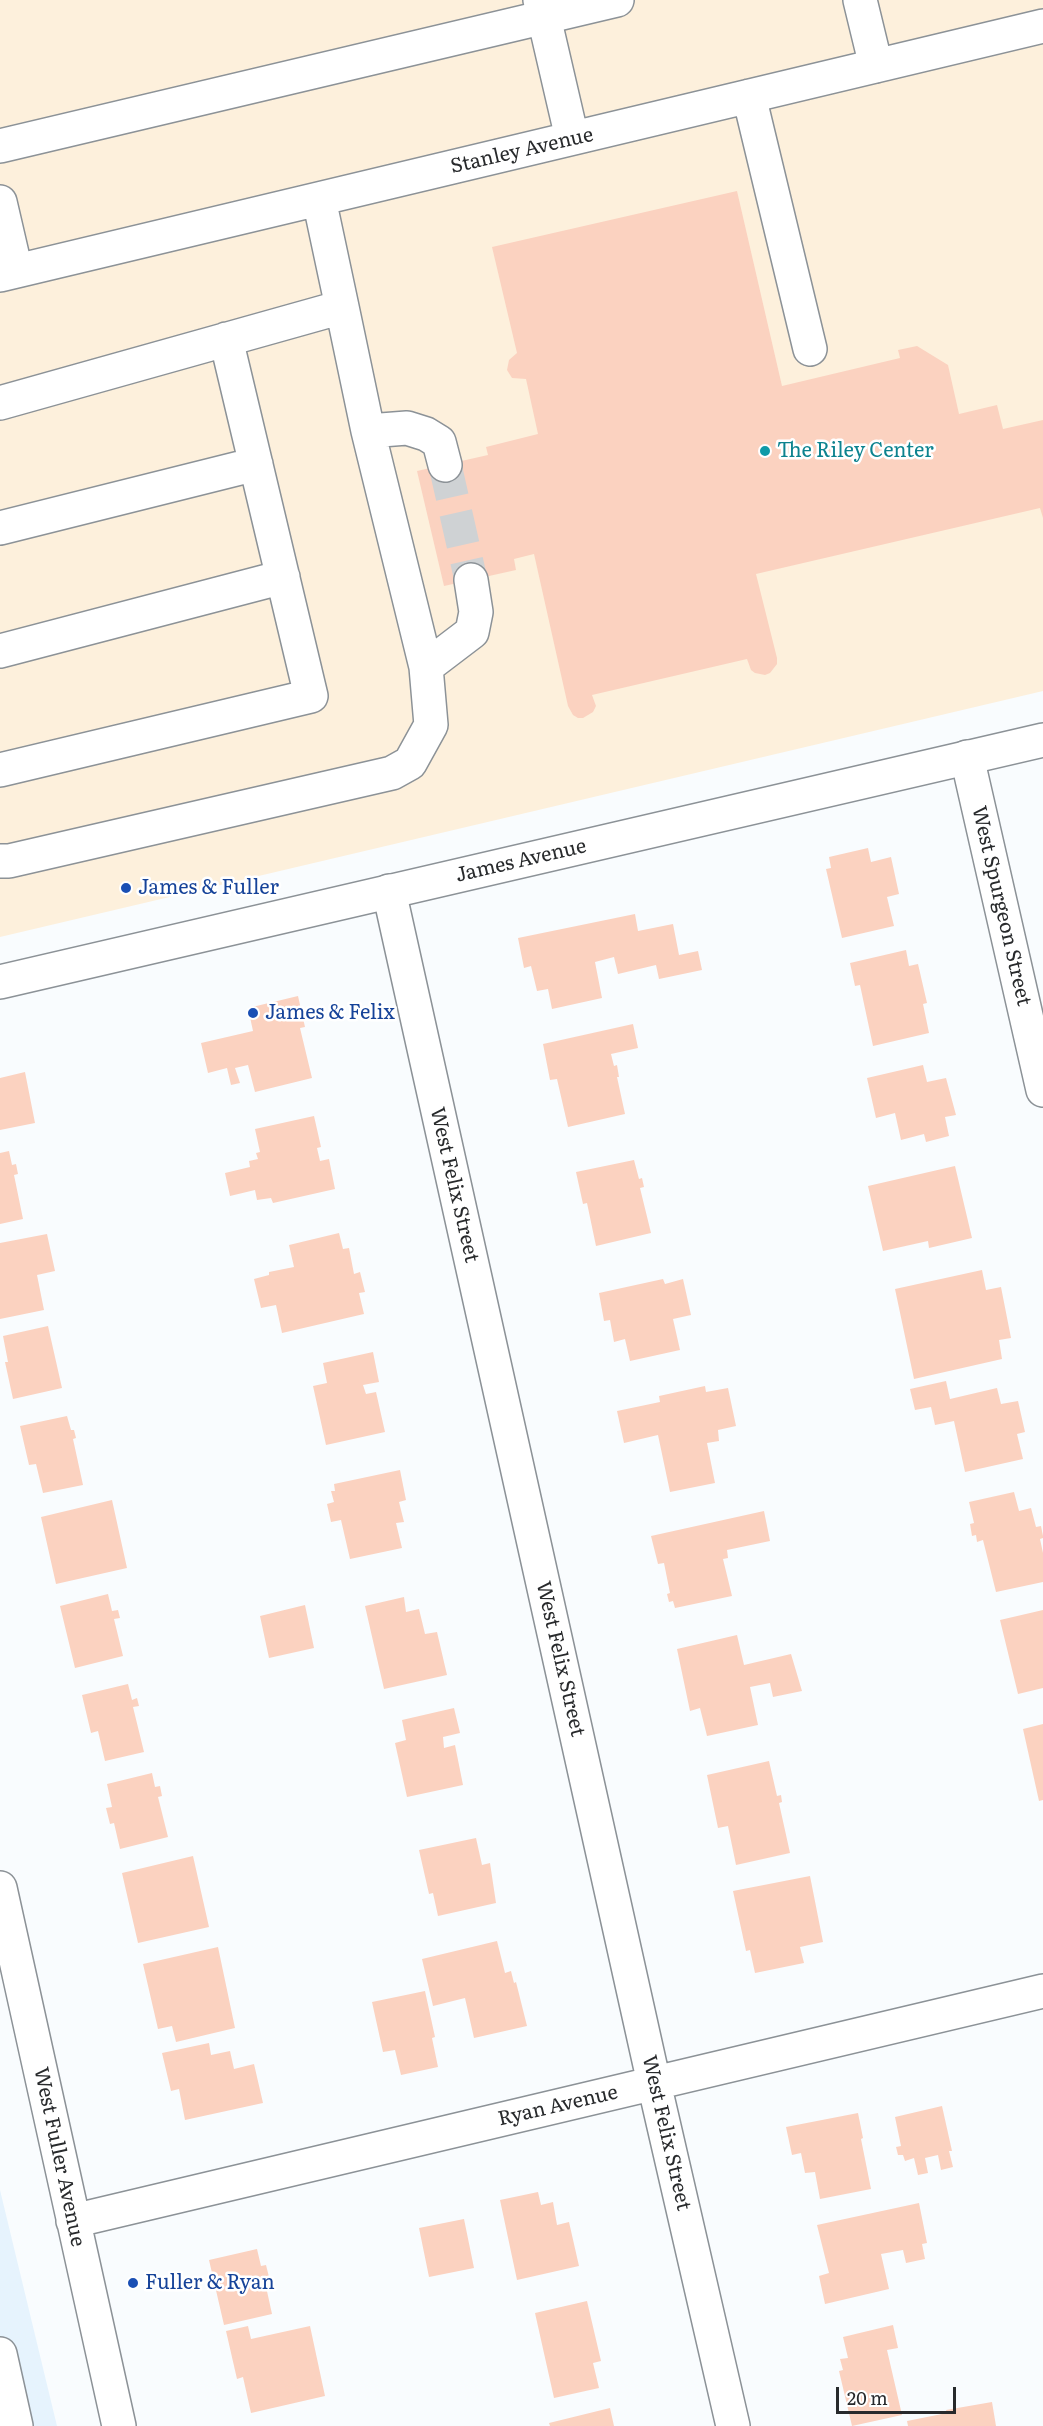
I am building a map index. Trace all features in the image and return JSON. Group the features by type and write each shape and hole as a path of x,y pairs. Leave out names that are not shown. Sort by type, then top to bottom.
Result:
{"street":[{"path":"0,146 542,9 617,0"},
{"path":"860,0 876,66"},
{"path":"542,9 572,138"},
{"name":"Stanley Avenue","path":"8,273 1043,26"},
{"path":"748,96 810,349"},
{"path":"0,861 20,859 392,773 411,763 431,726 426,667 368,431 320,199"},
{"path":"0,202 8,273"},
{"path":"0,403 342,307"},
{"path":"0,770 311,696 226,339"},
{"path":"368,431 407,428 426,434 439,442 445,465"},
{"path":"0,528 256,464"},
{"path":"0,651 283,578"},
{"path":"426,667 472,632 476,612 471,580"},
{"name":"James Avenue","path":"0,982 1043,740"},
{"name":"West Spurgeon Street","path":"967,757 1043,1090"},
{"name":"West Felix Street","path":"389,891 654,2083 733,2426"},
{"name":"West Fuller Avenue","path":"0,1888 119,2426"},
{"name":"Ryan Avenue","path":"74,2221 1043,1991"},
{"path":"0,2354 16,2426"}],"shaded area":[{"path":"0,0 1043,0 1043,691 0,937"},
{"path":"0,2190 57,2426 0,2426"}],"building":[{"name":"The Riley Center","path":"737,191 782,386 900,358 898,350 917,346 948,365 959,414 997,405 1003,429 1043,420 1043,518 1040,508 756,574 777,658 777,664 770,673 765,675 755,673 751,670 747,659 592,695 596,706 593,712 583,718 578,718 573,715 568,706 534,554 514,559 516,570 444,586 417,471 488,455 486,447 538,434 526,379 512,378 507,370 509,360 517,353 492,247"},
{"path":"868,848 871,862 891,857 899,894 887,897 894,926 842,938 826,869 831,868 829,857"},
{"path":"635,914 638,931 673,924 679,955 698,951 702,970 659,979 656,965 618,974 614,957 595,962 602,998 552,1009 548,989 537,991 531,966 524,968 518,938"},
{"path":"906,950 909,966 918,964 927,1003 923,1004 929,1033 873,1046 860,985 855,986 850,963"},
{"path":"298,996 305,1027 300,1028 312,1078 255,1092 248,1065 235,1068 240,1083 231,1085 227,1068 208,1073 201,1043 253,1031 248,1008"},
{"path":"633,1024 638,1048 611,1054 614,1066 617,1065 619,1077 617,1077 625,1114 568,1127 557,1079 550,1080 543,1044"},
{"path":"923,1065 927,1082 946,1078 956,1115 945,1117 949,1136 926,1142 924,1134 901,1140 895,1113 876,1118 867,1078"},
{"path":"25,1072 35,1123 0,1130 0,1078"},
{"path":"314,1116 321,1147 317,1148 320,1161 329,1159 335,1189 273,1203 271,1198 257,1200 255,1190 230,1196 225,1173 250,1167 249,1161 258,1159 256,1153 260,1152 255,1129"},
{"path":"9,1151 12,1165 16,1164 18,1174 14,1175 23,1219 0,1224 0,1153"},
{"path":"634,1160 639,1179 642,1178 644,1187 640,1188 651,1233 596,1246 587,1203 583,1204 576,1172"},
{"path":"955,1166 972,1238 929,1248 928,1241 883,1251 868,1186"},
{"path":"339,1233 343,1249 349,1248 354,1274 360,1272 365,1292 359,1293 364,1314 282,1333 276,1305 261,1308 254,1279 269,1275 269,1272 294,1267 289,1245"},
{"path":"47,1234 55,1271 37,1275 44,1310 0,1319 0,1243"},
{"path":"982,1270 986,1290 1001,1287 1011,1338 999,1340 1002,1359 914,1379 895,1289"},
{"path":"663,1279 665,1284 683,1279 691,1315 673,1319 680,1350 630,1361 625,1339 614,1342 610,1320 604,1321 599,1293"},
{"path":"48,1326 62,1388 13,1399 5,1362 8,1362 3,1336"},
{"path":"373,1352 379,1382 363,1385 366,1394 376,1392 385,1432 326,1445 313,1386 327,1383 323,1363"},
{"path":"946,1381 950,1399 997,1388 1001,1404 1018,1401 1025,1432 1017,1434 1023,1459 965,1472 954,1421 935,1425 931,1407 915,1410 910,1389"},
{"path":"705,1386 706,1392 728,1388 736,1426 718,1430 719,1441 707,1443 715,1483 670,1492 658,1435 624,1443 617,1411 660,1402 659,1396"},
{"path":"67,1416 76,1438 73,1439 83,1485 43,1493 36,1464 29,1465 20,1426"},
{"path":"400,1470 406,1500 399,1502 404,1522 396,1523 402,1548 350,1559 341,1520 331,1522 327,1504 334,1502 331,1491 335,1491 334,1484"},
{"path":"1014,1492 1019,1511 1031,1508 1036,1527 1041,1526 1043,1582 996,1592 983,1540 977,1542 976,1535 972,1536 970,1524 974,1523 969,1502"},
{"path":"112,1500 127,1568 56,1584 41,1517"},
{"path":"764,1511 770,1541 727,1550 728,1558 723,1559 732,1596 675,1608 673,1601 669,1602 667,1594 670,1593 664,1563 658,1564 651,1536"},
{"path":"108,1594 112,1611 118,1610 120,1618 114,1619 123,1656 75,1668 60,1606"},
{"path":"404,1597 406,1612 419,1609 425,1634 437,1632 447,1675 384,1689 365,1606"},
{"path":"305,1605 314,1648 269,1658 260,1616"},
{"path":"1043,1610 1043,1688 1018,1694 1000,1620"},
{"path":"737,1635 744,1665 791,1654 802,1691 773,1697 770,1683 750,1687 758,1725 707,1736 700,1708 690,1711 677,1649"},
{"path":"128,1684 132,1700 137,1698 139,1706 133,1707 144,1752 105,1761 98,1731 91,1733 82,1695"},
{"path":"454,1708 460,1733 443,1737 444,1748 455,1745 463,1785 407,1797 395,1743 406,1740 402,1720"},
{"path":"1043,1724 1043,1800 1039,1801 1023,1729"},
{"path":"769,1761 777,1796 781,1795 782,1802 779,1803 790,1853 736,1865 728,1826 718,1828 707,1775"},
{"path":"152,1773 155,1787 160,1786 162,1796 158,1797 168,1837 120,1849 114,1823 110,1824 106,1808 112,1807 107,1784"},
{"path":"476,1838 482,1865 490,1863 496,1903 438,1916 433,1893 429,1894 419,1850"},
{"path":"193,1856 209,1927 138,1943 122,1873"},
{"path":"810,1876 823,1942 800,1947 804,1963 755,1973 750,1950 746,1951 733,1891"},
{"path":"497,1941 505,1973 511,1971 514,1983 516,1982 527,2026 474,2038 465,1998 433,2006 422,1959"},
{"path":"218,1947 235,2028 176,2042 172,2026 158,2029 143,1964"},
{"path":"425,1991 435,2037 432,2038 438,2067 401,2075 395,2050 383,2052 372,2002"},
{"path":"209,2043 211,2055 230,2051 234,2069 254,2064 263,2103 185,2120 179,2089 171,2091 162,2053"},
{"path":"942,2106 952,2151 949,2151 953,2167 941,2170 938,2155 925,2158 928,2173 918,2175 914,2158 905,2161 903,2155 898,2155 896,2147 901,2146 895,2117"},
{"path":"858,2113 871,2189 820,2199 815,2172 805,2173 801,2153 792,2155 786,2127"},
{"path":"538,2192 541,2205 553,2202 557,2225 569,2222 579,2266 517,2280 500,2200"},
{"path":"919,2203 927,2243 922,2244 925,2259 906,2263 903,2250 881,2254 889,2289 825,2304 819,2276 829,2273 817,2225"},
{"path":"464,2219 474,2268 429,2277 419,2228"},
{"path":"257,2249 261,2266 266,2265 270,2281 265,2282 272,2314 224,2325 209,2260"},
{"path":"587,2301 601,2361 593,2363 599,2388 554,2398 535,2313"},
{"path":"893,2325 898,2348 887,2350 902,2415 852,2426 839,2371 843,2370 840,2359 848,2358 843,2337"},
{"path":"248,2326 251,2339 310,2326 325,2396 251,2413 243,2377 237,2379 226,2331"},
{"path":"992,2402 996,2426 908,2426 907,2421 947,2413 946,2410"},
{"path":"610,2408 614,2426 550,2426 549,2423"}],"tunnel":[{"path":"445,465 471,580"}],"place":[{"name":"The Riley Center","path":"765,451"},
{"name":"James & Fuller","path":"126,888"},
{"name":"James & Felix","path":"253,1013"},
{"name":"Fuller & Ryan","path":"133,2283"}]}
